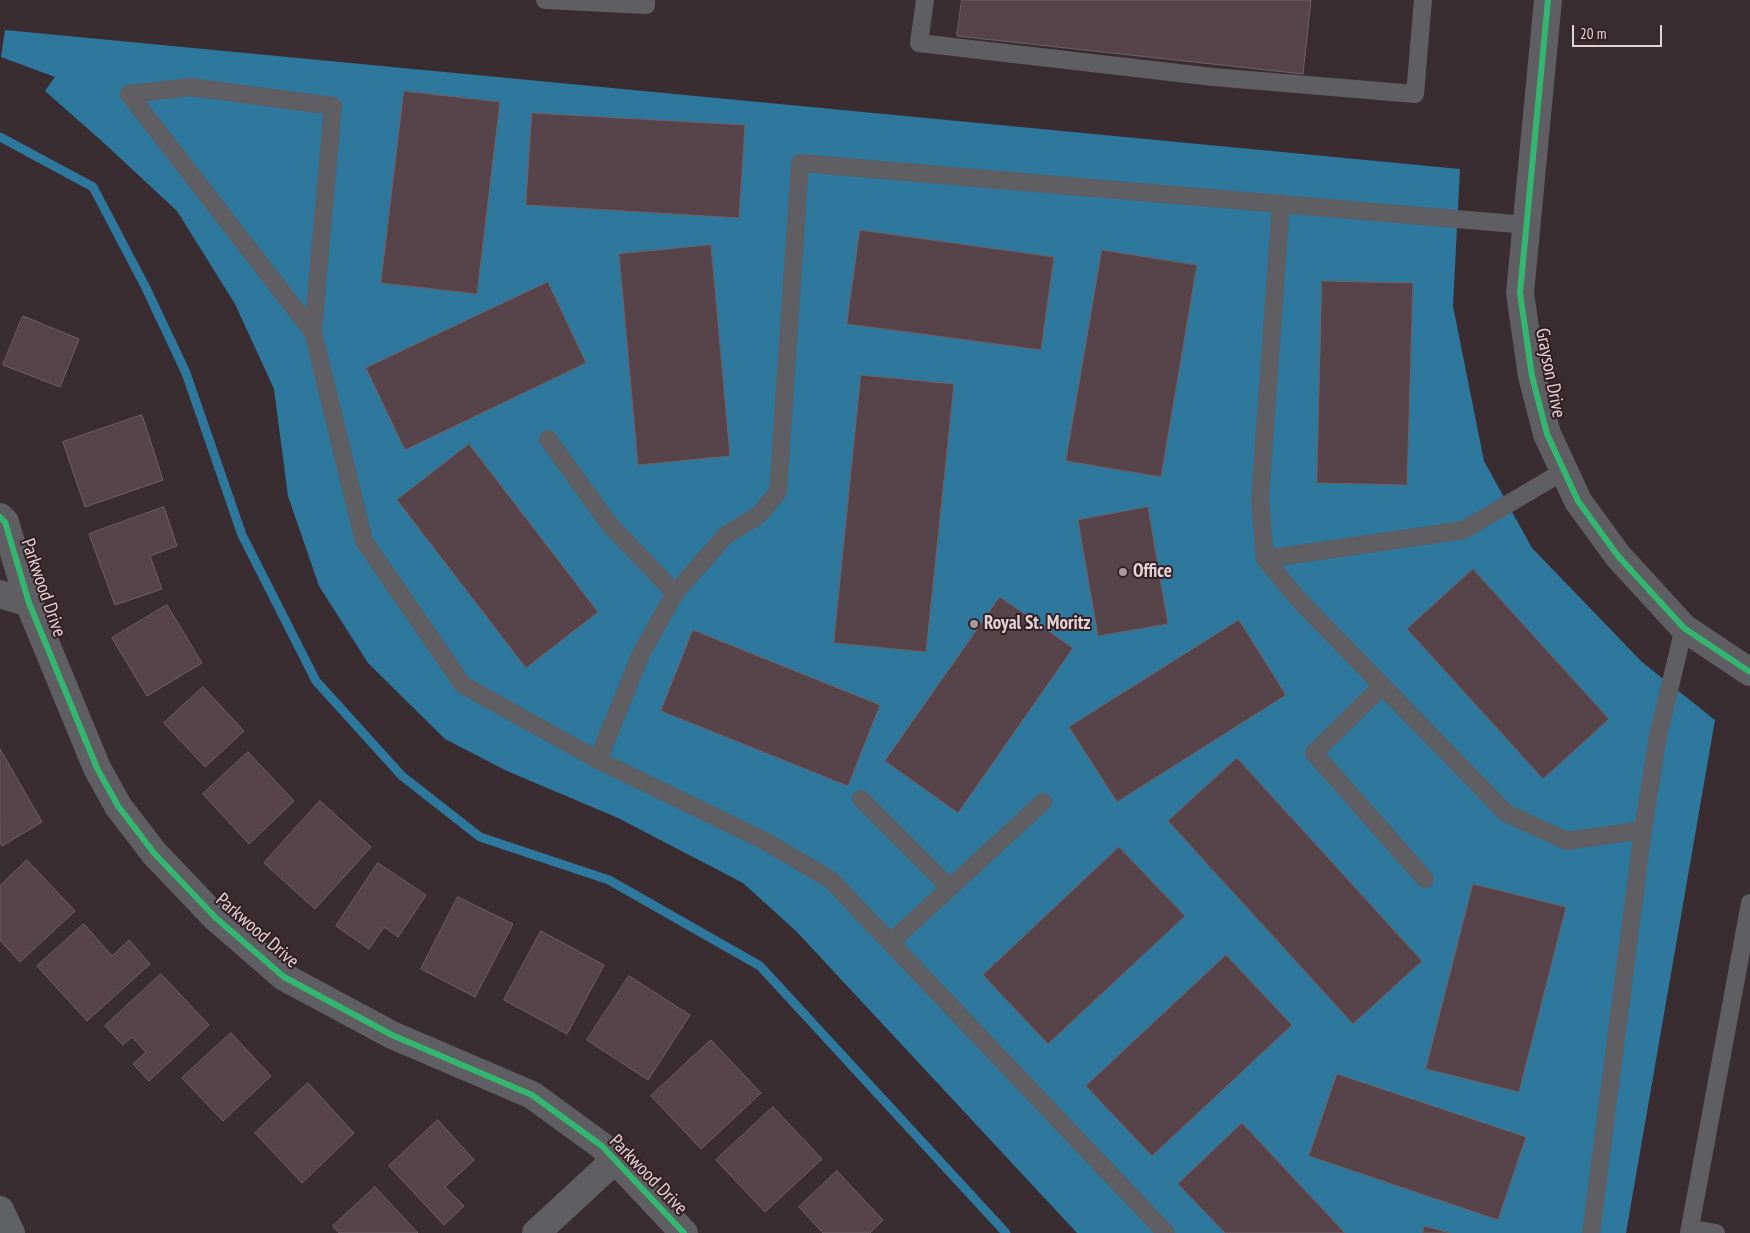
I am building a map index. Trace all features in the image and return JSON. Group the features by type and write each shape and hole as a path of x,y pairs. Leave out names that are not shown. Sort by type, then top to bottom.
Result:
{"street":[{"name":"Grayson Drive","path":"1548,0 1520,293 1532,376 1547,434 1578,501 1618,556 1684,628 1750,672"},
{"name":"Parkwood Drive","path":"0,516 5,522 29,603 97,768 118,806 154,853 216,918 284,977 392,1035 532,1095 602,1146 684,1233"},
{"name":"Parkwood Drive","path":"0,594 29,603"},
{"path":"536,1233 615,1160"},
{"path":"0,1210 11,1233"}],"lane":[{"path":"545,0 646,5 646,0"},
{"path":"925,0 919,42 1213,77 1415,94 1423,0"},
{"path":"313,332 129,94 191,87 333,106 313,332 364,541 463,685 598,760 765,841 831,880 1166,1233"},
{"path":"598,760 641,654 675,593 726,534 759,515 778,492 800,163 1526,225"},
{"path":"1281,203 1260,499 1265,558 1300,601 1506,813 1567,841 1643,830"},
{"path":"548,439 610,525 675,593"},
{"path":"1265,558 1464,530 1564,471"},
{"path":"1591,1233 1643,830 1658,736 1684,628"},
{"path":"1382,686 1314,753 1425,880"},
{"path":"861,799 950,888"},
{"path":"891,942 1043,802"},
{"path":"1716,1233 1689,1231 1750,902"}],"water":[{"name":"Royal St. Moritz","path":"5,30 1460,169 1453,306 1484,461 1532,548 1642,662 1715,720 1626,1233 1077,1233 796,931 743,883 618,818 507,771 445,739 368,663 319,586 288,496 274,389 235,304 177,211 45,91 55,77 1,57"}],"building":[{"path":"962,0 1311,0 1303,74 957,36"},
{"path":"404,91 500,102 477,294 381,283"},
{"path":"532,113 745,125 739,218 526,205"},
{"path":"860,230 1054,257 1041,350 847,324"},
{"path":"711,245 730,456 638,465 619,254"},
{"path":"1102,250 1197,265 1161,477 1066,461"},
{"path":"1322,281 1413,283 1407,485 1317,483"},
{"path":"548,282 586,363 405,450 366,368"},
{"path":"23,316 79,339 60,387 3,365"},
{"path":"861,375 954,384 926,652 834,643"},
{"path":"142,415 163,480 85,507 63,442"},
{"path":"469,444 598,612 526,668 397,500"},
{"path":"164,507 177,546 150,556 162,589 115,605 89,534"},
{"name":"Office","path":"1148,507 1168,624 1098,636 1078,520"},
{"path":"1473,569 1609,719 1543,779 1407,629"},
{"path":"1000,597 1073,648 958,813 885,761"},
{"path":"167,605 202,663 147,696 112,638"},
{"path":"1239,620 1286,695 1117,802 1069,727"},
{"path":"693,630 880,705 848,786 661,711"},
{"path":"203,687 244,731 205,767 164,723"},
{"path":"0,749 42,822 2,846 0,842"},
{"path":"248,752 294,801 249,844 203,794"},
{"path":"1237,758 1422,961 1353,1024 1168,821"},
{"path":"320,801 371,847 315,909 264,863"},
{"path":"1119,847 1185,916 1048,1044 983,975"},
{"path":"27,860 75,911 20,962 0,940 0,886"},
{"path":"378,863 426,895 398,937 384,927 369,949 336,926"},
{"path":"1473,884 1566,907 1519,1092 1426,1069"},
{"path":"458,897 513,924 475,997 421,969"},
{"path":"84,924 112,956 129,940 150,964 87,1021 37,966"},
{"path":"541,931 604,965 567,1034 504,1000"},
{"path":"1226,955 1292,1025 1152,1156 1086,1086"},
{"path":"161,974 209,1025 149,1081 133,1064 146,1052 132,1037 123,1045 105,1026"},
{"path":"629,976 690,1015 648,1080 587,1040"},
{"path":"231,1033 271,1076 223,1121 182,1078"},
{"path":"711,1040 761,1093 701,1149 651,1096"},
{"path":"1337,1074 1526,1137 1498,1220 1309,1156"},
{"path":"308,1083 354,1133 302,1183 255,1133"},
{"path":"773,1107 822,1159 765,1212 716,1160"},
{"path":"438,1120 474,1160 445,1187 464,1206 444,1225 389,1166"},
{"path":"1242,1123 1345,1233 1225,1233 1178,1184"},
{"path":"837,1171 883,1220 870,1233 823,1233 799,1207"},
{"path":"375,1187 418,1233 339,1233 333,1226"},
{"path":"1424,1226 1450,1233 1423,1233"}],"waterway":[{"path":"0,137 93,187 146,288 186,373 242,535 316,681 402,776 480,837 609,880 760,966 1006,1233"}],"cycle path":[{"path":"1548,0 1520,293 1532,376 1547,434 1578,501 1618,556 1684,628 1750,672"},
{"path":"0,517 5,522 29,603 97,768 118,806 154,853 216,918 284,977 392,1035 532,1095 602,1146 684,1233"}],"place":[{"name":"Office","path":"1123,572"},
{"name":"Royal St. Moritz","path":"974,624"}]}
